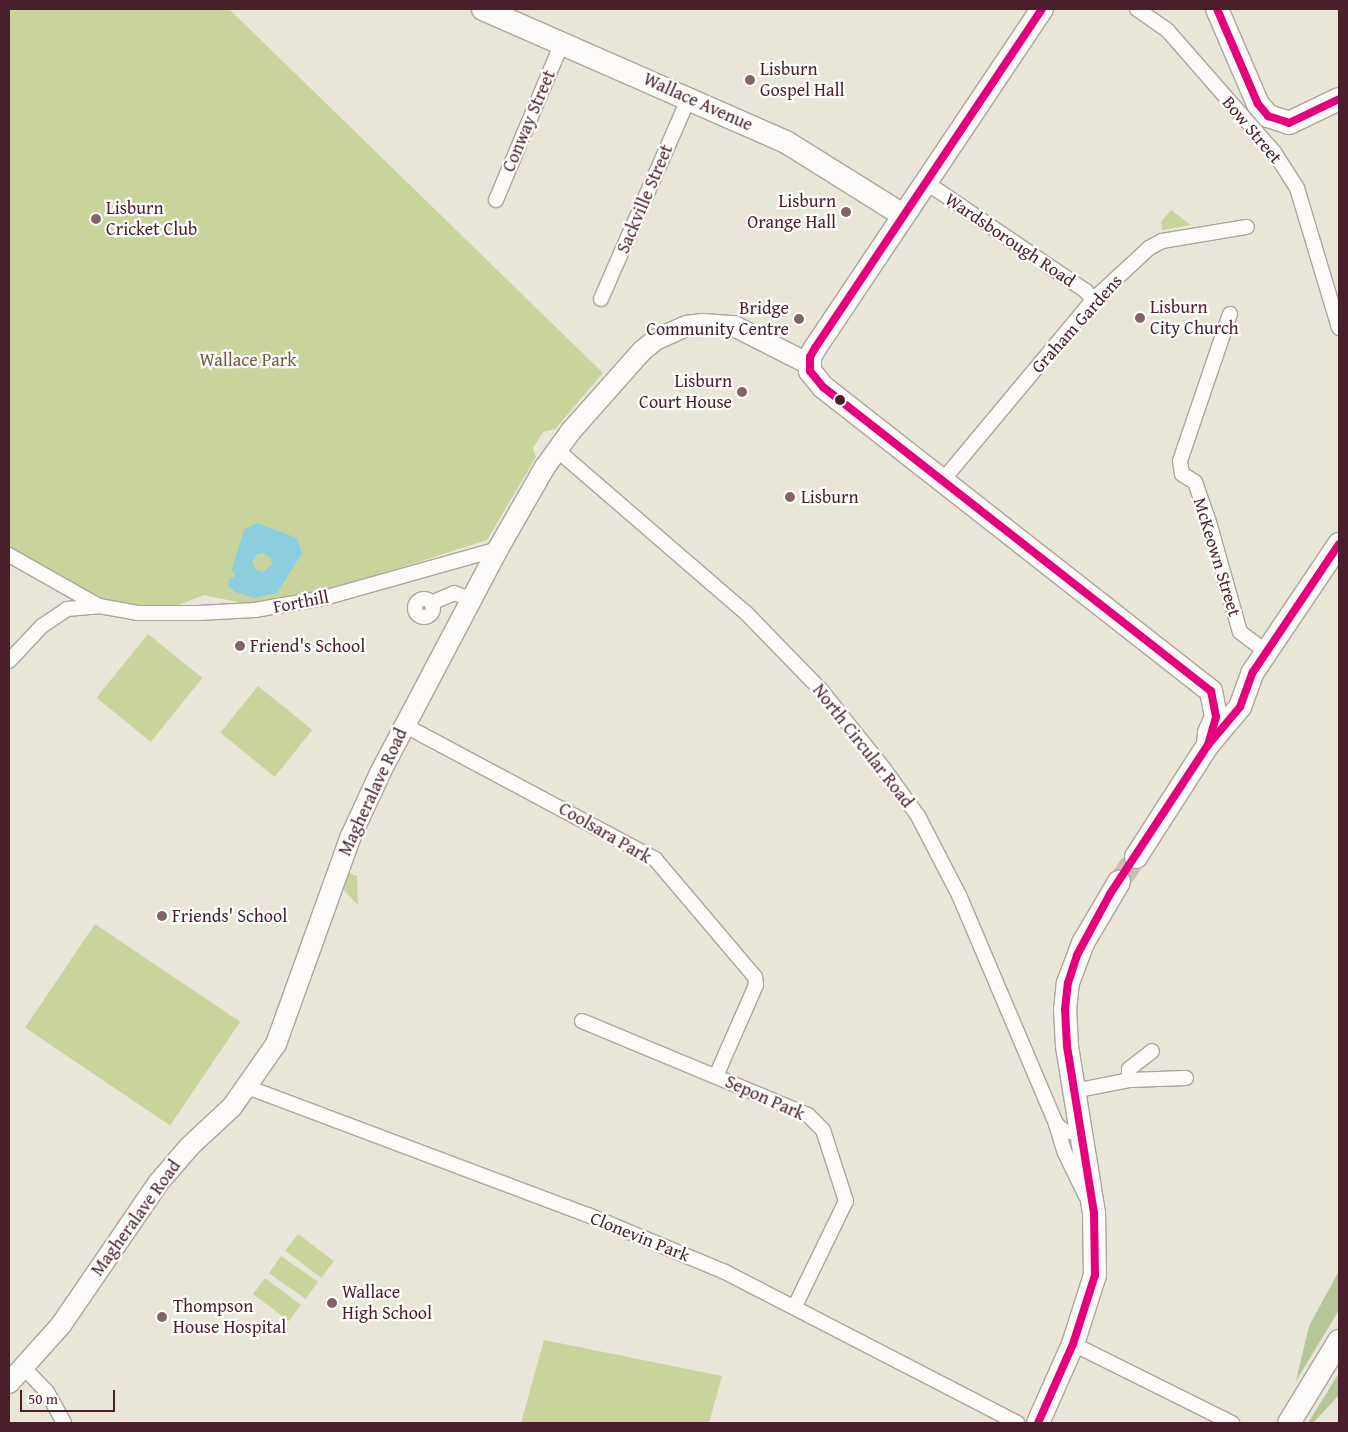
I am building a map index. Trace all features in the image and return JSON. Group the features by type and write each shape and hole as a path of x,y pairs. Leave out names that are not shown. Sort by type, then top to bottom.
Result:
{"main road":[{"name":"Wallace Avenue","path":"483,9 786,142 903,215"},
{"path":"1042,9 924,182 815,348 809,364 813,377 823,387 1211,692 1216,706 1208,745"},
{"path":"1217,9 1258,104 1268,116 1283,123 1289,123 1339,99"},
{"path":"1136,856 1208,745 1240,707 1253,672 1339,544"},
{"path":"1197,680 1233,688 1253,672"},
{"path":"1038,1423 1073,1344 1095,1275 1094,1212 1079,1133 1066,1037 1068,983 1080,949 1119,882"},
{"path":"1289,1423 1339,1342"}],"street":[{"name":"Bow Street","path":"1137,9 1168,31 1268,144 1297,188 1339,328"},
{"name":"Conway Street","path":"496,200 562,43"},
{"name":"Sackville Street","path":"602,299 689,98"},
{"name":"Wardsborough Road","path":"924,182 1079,286 1093,300"},
{"name":"Graham Gardens","path":"943,480 1093,300 1148,248 1162,241 1247,226"},
{"name":"McKeown Street","path":"1230,314 1180,460 1182,474 1195,482 1209,522 1240,632 1267,652"},
{"name":"Magheralave Road","path":"9,1383 61,1324 159,1182 190,1146 232,1108 281,1035 351,836 404,725 470,599 556,449 605,390 642,352 656,340 686,326 720,323 748,331 802,363 809,364"},
{"name":"North Circular Road","path":"556,449 745,612 820,689 884,769 918,816 959,895 1056,1124 1065,1153 1094,1212"},
{"name":"Forthill","path":"9,661 42,626 67,610 99,606 137,613 254,610 360,590 498,549"},
{"name":"Forthill","path":"9,555 99,606"},
{"path":"431,603 454,593 470,599"},
{"name":"Coolsara Park","path":"404,725 655,859 754,976 756,985 716,1076"},
{"name":"Sepon Park","path":"582,1021 808,1115 823,1130 845,1189 846,1200 795,1306"},
{"path":"1129,1080 1129,1069 1152,1051"},
{"path":"1074,1091 1129,1080 1186,1078"},
{"name":"Clonevin Park","path":"247,1087 588,1215 725,1272 795,1306 1017,1423"},
{"path":"1056,1124 1064,1132 1079,1133"},
{"path":"1073,1344 1232,1423"},
{"path":"24,1368 47,1392 64,1423"}],"green space":[{"name":"Wallace Park","path":"9,9 229,9 603,373 555,429 543,432 533,448 536,457 487,540 331,590 256,606 204,595 174,607 138,609 100,603 9,547"},
{"path":"1171,210 1191,225 1162,230 1161,222"},
{"path":"148,634 202,678 151,742 96,698"},
{"path":"258,686 312,730 275,777 220,733"},
{"path":"346,872 357,876 358,905 340,886"},
{"path":"95,924 240,1022 170,1125 25,1028"},
{"path":"298,1234 334,1261 321,1278 285,1251"},
{"path":"281,1256 318,1282 306,1299 269,1273"},
{"path":"1339,1271 1339,1310 1296,1381 1309,1326"},
{"path":"265,1278 301,1305 289,1321 253,1294"},
{"path":"544,1340 722,1376 709,1423 521,1423"},
{"path":"1339,1373 1339,1395 1313,1423 1308,1423"}],"water":[{"path":"257,523 297,538 302,553 277,593 254,598 235,592 228,585 230,577 234,578 235,573 231,572 244,530","holes":["263,553 271,558 272,564 263,572 256,570 252,562 257,554"]}],"tunnel":[{"path":"1119,882 1136,857"}],"transit line":[{"path":"1042,9 815,348 810,357 810,371 823,387 1211,691 1216,717 1208,745"},
{"path":"1217,9 1258,104 1268,116 1289,123 1339,99"},
{"path":"1038,1423 1073,1344 1095,1275 1094,1213 1067,1046 1065,1010 1068,983 1077,955 1110,894 1208,745 1240,707 1253,672 1339,544"}],"place":[{"name":"Lisburn Gospel Hall","path":"750,80"},
{"name":"Lisburn Orange Hall","path":"846,212"},
{"name":"Lisburn Cricket Club","path":"96,219"},
{"name":"Lisburn City Church","path":"1140,318"},
{"name":"Bridge Community Centre","path":"799,319"},
{"name":"Lisburn Court House","path":"742,392"},
{"name":"Lisburn","path":"790,497"},
{"name":"Friend's School","path":"240,646"},
{"name":"Friends' School","path":"162,916"},
{"name":"Wallace High School","path":"332,1303"},
{"name":"Thompson House Hospital","path":"162,1317"}]}
